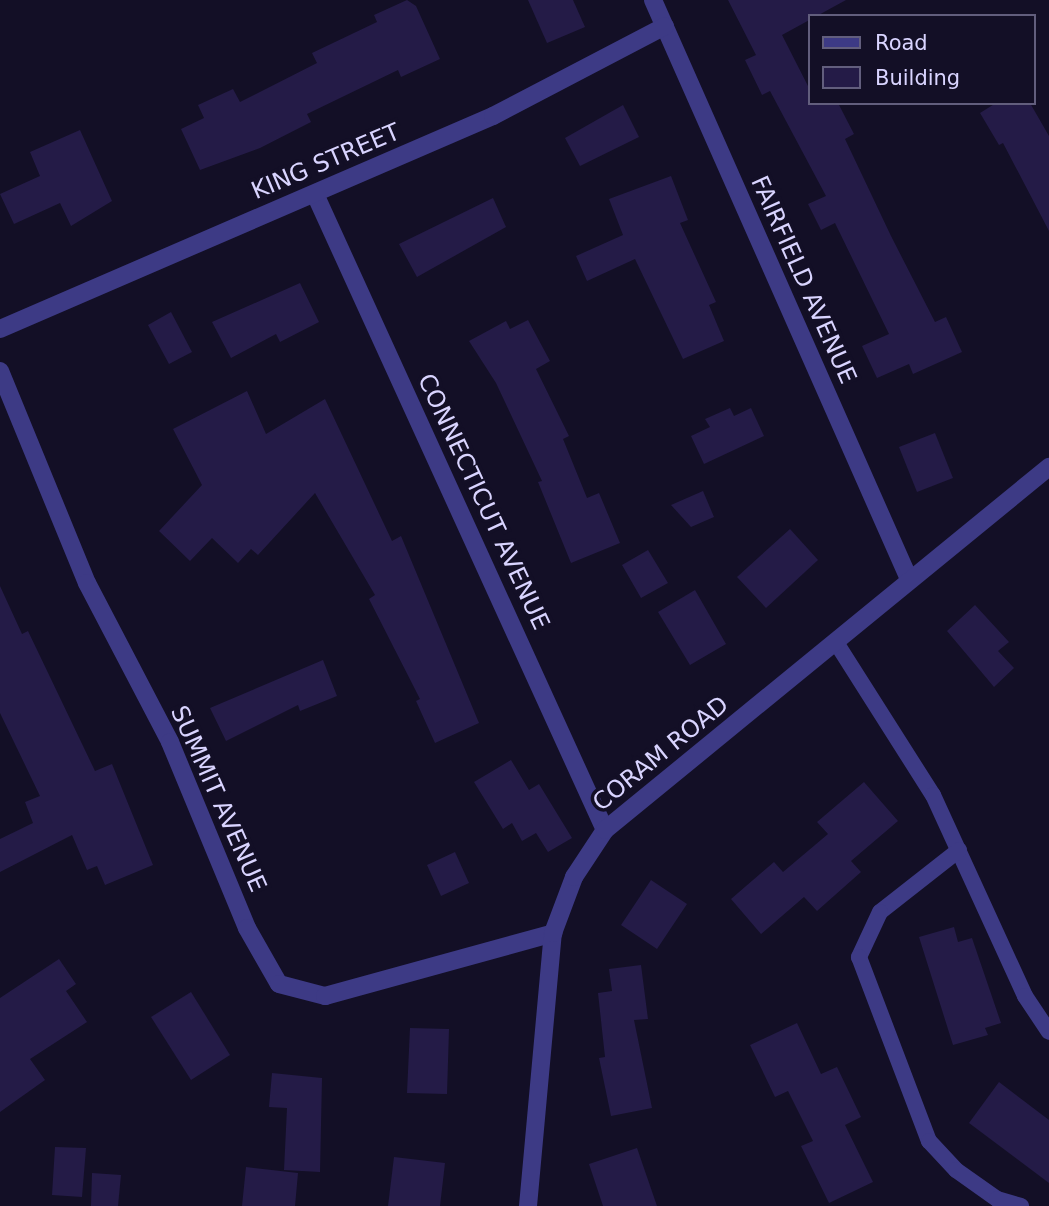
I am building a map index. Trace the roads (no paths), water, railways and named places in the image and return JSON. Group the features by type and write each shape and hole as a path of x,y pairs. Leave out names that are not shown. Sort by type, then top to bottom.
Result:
{"street":[{"name":"FAIRFIELD AVENUE","path":"653,0 909,579"},
{"name":"KING STREET","path":"0,329 493,116 665,26"},
{"name":"CONNECTICUT AVENUE","path":"315,194 605,830"},
{"name":"SUMMIT AVENUE","path":"0,371 87,583 170,742 247,928 279,984 325,996 553,933"},
{"name":"CORAM ROAD","path":"528,1206 553,933 573,877 605,830 837,644 909,579 1049,467"}],"lane":[{"path":"837,644 933,795 1025,996 1049,1032"},
{"path":"959,849 880,912 859,957 929,1141 966,1177 997,1199 1021,1206"}]}
